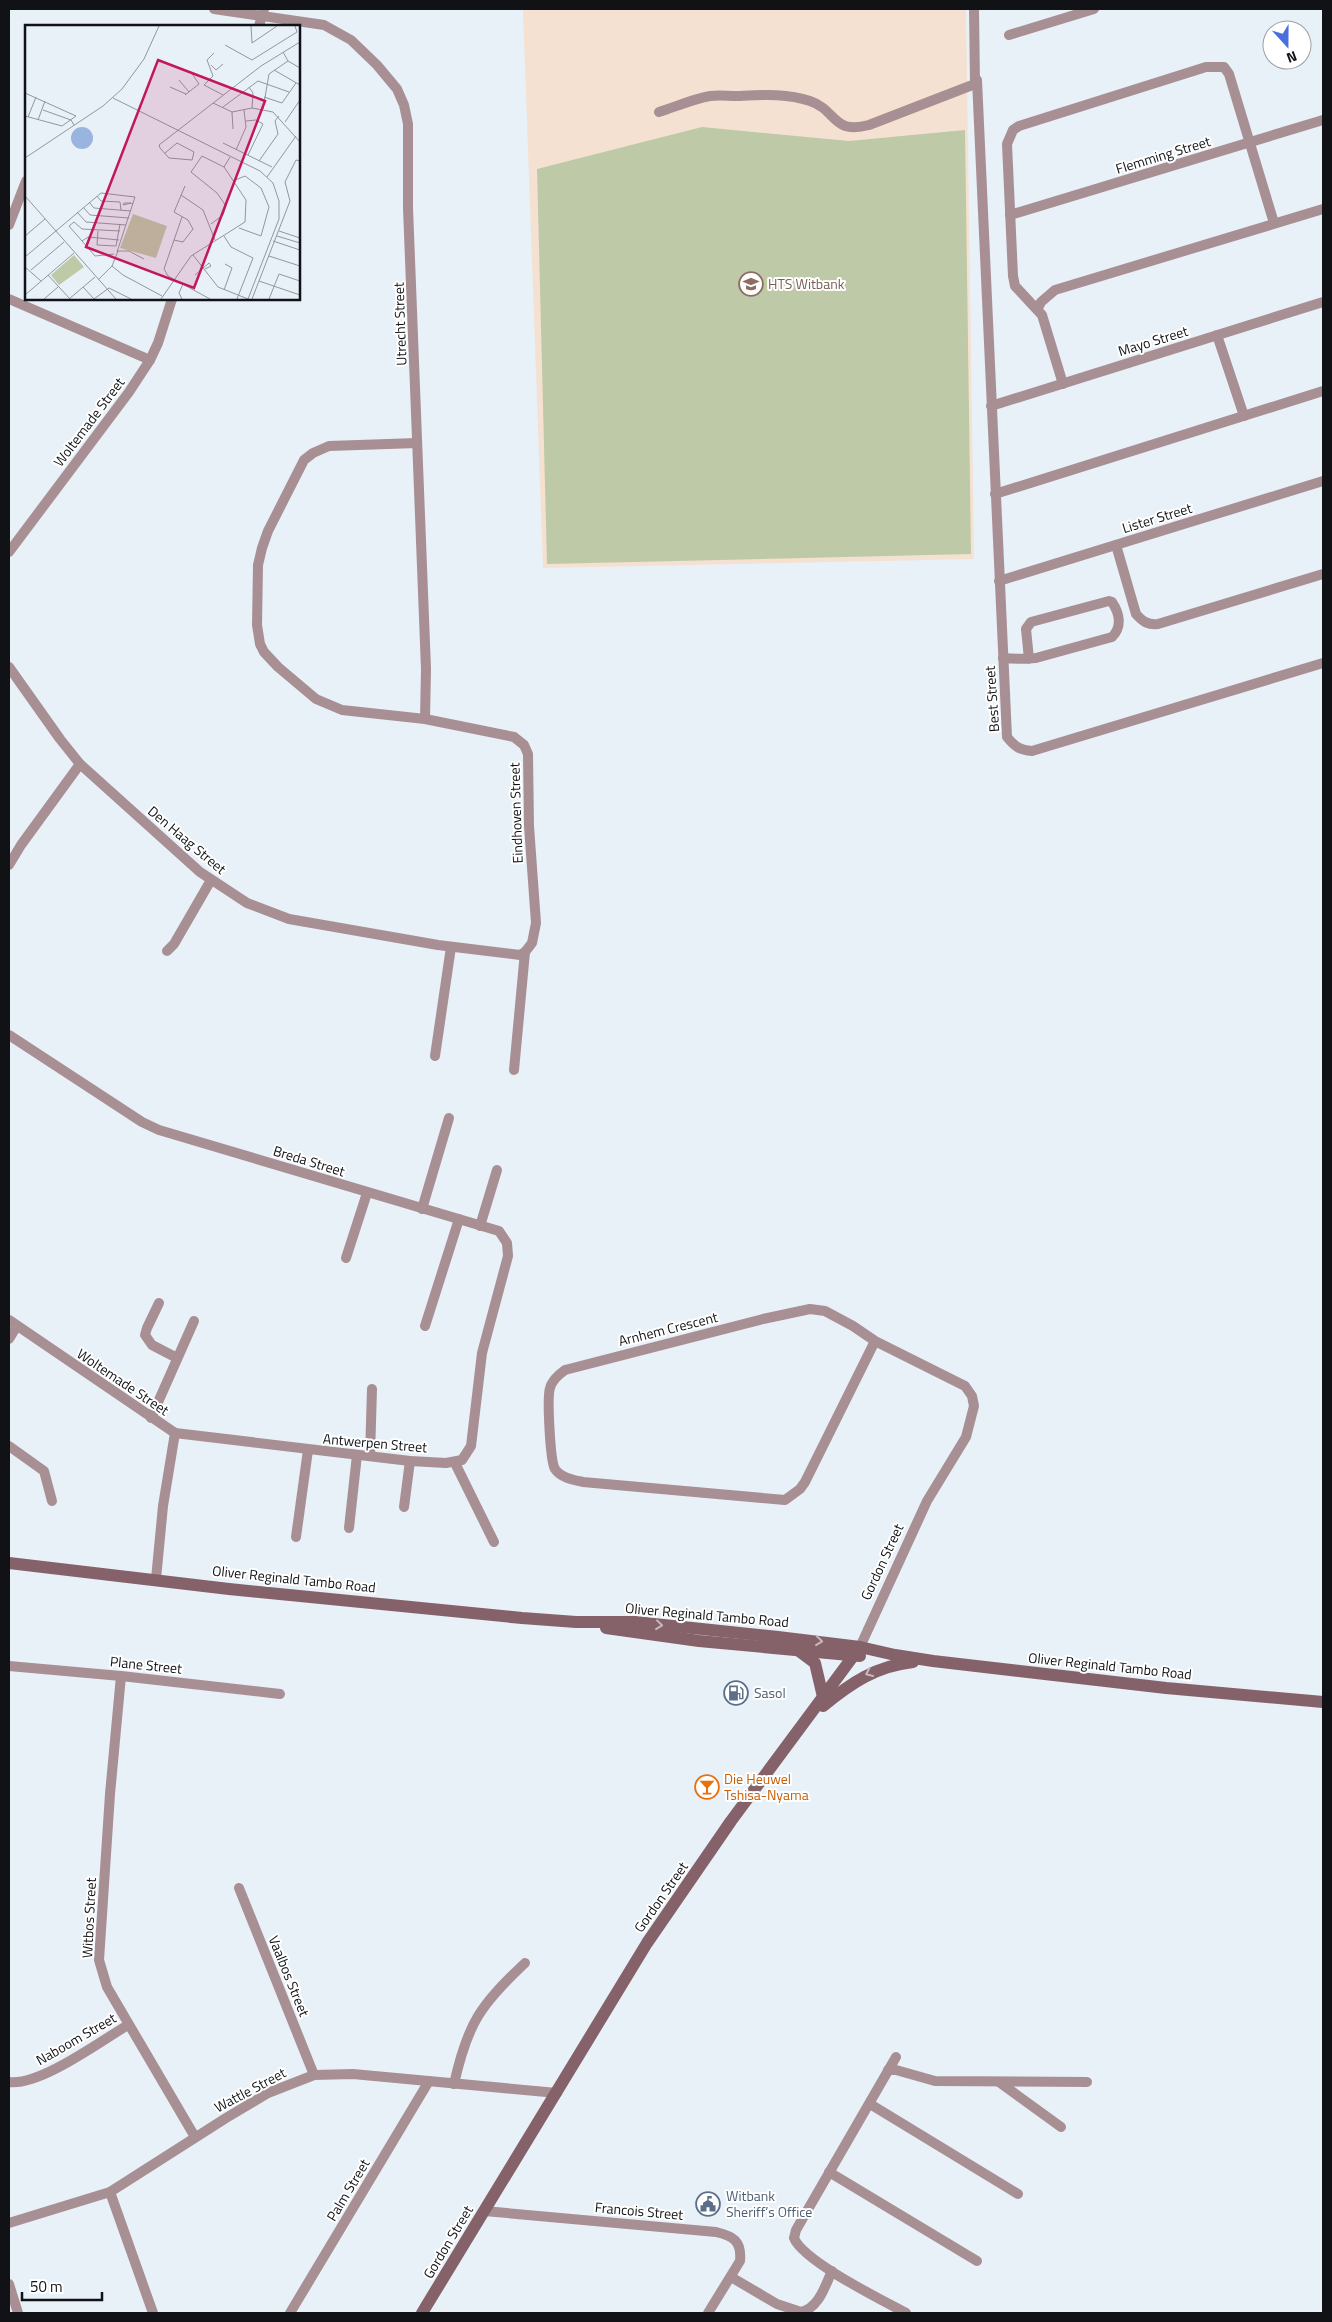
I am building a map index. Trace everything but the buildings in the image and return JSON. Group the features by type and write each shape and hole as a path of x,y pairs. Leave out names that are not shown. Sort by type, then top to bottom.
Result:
{"main road":[{"name":"Oliver Reginald Tambo Road","path":"9,1563 248,1590 576,1622 632,1633 798,1650 857,1651"},
{"name":"Oliver Reginald Tambo Road","path":"576,1622 635,1622 933,1661 1166,1688 1323,1702"},
{"path":"798,1650 811,1659 817,1667 823,1697"},
{"name":"Gordon Street","path":"422,2313 647,1943 731,1821 857,1651"},
{"path":"806,1720 851,1683 866,1674 893,1665 933,1661"}],"street":[{"name":"Utrecht Street","path":"214,9 263,12 324,24 351,40 377,65 397,89 404,105 408,124 408,208 426,669 425,719"},
{"name":"Best Street","path":"974,9 1007,737 1014,746 1021,750 1032,751 1323,663"},
{"path":"1009,35 1094,9"},
{"path":"259,25 263,12"},
{"path":"1063,384 1042,315 1038,308 1015,286 1007,144 1013,130 1019,126 1206,67 1224,67 1229,74 1274,223"},
{"path":"659,112 710,96 774,94 809,100 822,106 834,120 846,127 856,128 971,87 977,80"},
{"name":"Flemming Street","path":"1010,215 1323,120"},
{"path":"9,226 25,185"},
{"path":"1038,308 1041,302 1055,290 1323,209"},
{"path":"9,299 150,360"},
{"name":"Woltemade Street","path":"9,552 129,392 150,360 158,343 172,300"},
{"name":"Mayo Street","path":"991,406 1323,302"},
{"path":"1218,335 1244,416"},
{"path":"995,494 1323,391"},
{"name":"Eindhoven Street","path":"417,443 329,446 313,453 304,460 268,531 262,548 258,565 256,625 260,644 264,652 278,668 316,699 342,710 425,719 514,737 526,748 536,923 532,943 525,952 514,1070"},
{"name":"Lister Street","path":"999,582 1323,481"},
{"path":"1116,545 1136,614 1149,625 1158,624 1323,574"},
{"path":"1003,658 1029,659 1112,637 1118,631 1120,624 1112,602 1109,601 1031,622 1026,629 1029,659"},
{"name":"Den Haag Street","path":"9,667 80,764 212,880 248,903 289,920 451,947 513,955 525,952"},
{"path":"9,865 21,845 80,764"},
{"path":"167,951 174,944 212,880"},
{"path":"435,1056 451,947"},
{"name":"Breda Street","path":"9,1035 134,1117 159,1130 499,1231 507,1243 508,1250 482,1353 471,1446 462,1460 456,1462"},
{"path":"422,1209 450,1118"},
{"path":"480,1226 498,1170"},
{"path":"346,1258 367,1192"},
{"path":"424,1326 459,1219"},
{"path":"159,1303 145,1335 152,1345 177,1358"},
{"name":"Arnhem Crescent","path":"876,1342 804,1482 792,1496 785,1500 776,1501 583,1482 563,1476 556,1470 550,1449 549,1389 558,1375 565,1370 763,1319 810,1309 825,1311 853,1326 876,1342 953,1379 965,1386 972,1396"},
{"path":"151,1418 194,1321"},
{"path":"9,1339 13,1323"},
{"name":"Woltemade Street","path":"13,1323 175,1433 163,1506 156,1579"},
{"path":"370,1456 372,1389"},
{"name":"Gordon Street","path":"857,1651 927,1501 966,1437 974,1406 972,1396"},
{"name":"Antwerpen Street","path":"175,1433 308,1450 410,1460 456,1462"},
{"path":"9,1446 44,1471 52,1501"},
{"path":"296,1537 308,1450"},
{"path":"349,1528 357,1455"},
{"path":"404,1507 410,1460"},
{"path":"456,1462 494,1542"},
{"name":"Plane Street","path":"9,1666 121,1676 280,1694"},
{"name":"Witbos Street","path":"121,1676 110,1794 99,1960 107,1987 195,2137"},
{"name":"Vaalbos Street","path":"239,1888 314,2075"},
{"path":"454,2084 462,2048 474,2021 493,1994 525,1963"},
{"name":"Naboom Street","path":"9,2082 28,2082 44,2075 128,2025"},
{"path":"896,2057 796,2230 794,2238 802,2250 832,2271 906,2313"},
{"path":"888,2070 896,2070 935,2081 1087,2082"},
{"name":"Wattle Street","path":"9,2223 110,2192 268,2093 314,2075 353,2074 556,2093"},
{"path":"999,2081 1061,2127"},
{"name":"Palm Street","path":"290,2313 429,2082"},
{"path":"870,2104 1018,2194"},
{"path":"830,2172 977,2261"},
{"path":"110,2192 153,2313"},
{"name":"Francois Street","path":"484,2211 716,2232 730,2235 738,2242 741,2253 740,2261 708,2313"},
{"path":"731,2277 777,2304 801,2312 806,2311 817,2302 832,2271"},
{"path":"9,2284 18,2313"}],"shaded area":[{"name":"HTS Witbank","path":"523,9 966,9 974,559 543,568"}],"green space":[{"name":"HTS Witbank","path":"702,127 849,141 965,130 971,554 547,564 537,169"}],"place":[{"name":"HTS Witbank","path":"751,284"},
{"name":"Sasol","path":"736,1693"},
{"name":"Die Heuwel Tshisa-Nyama","path":"707,1787"},
{"name":"Witbank Sheriff’s Office","path":"708,2204"}]}
